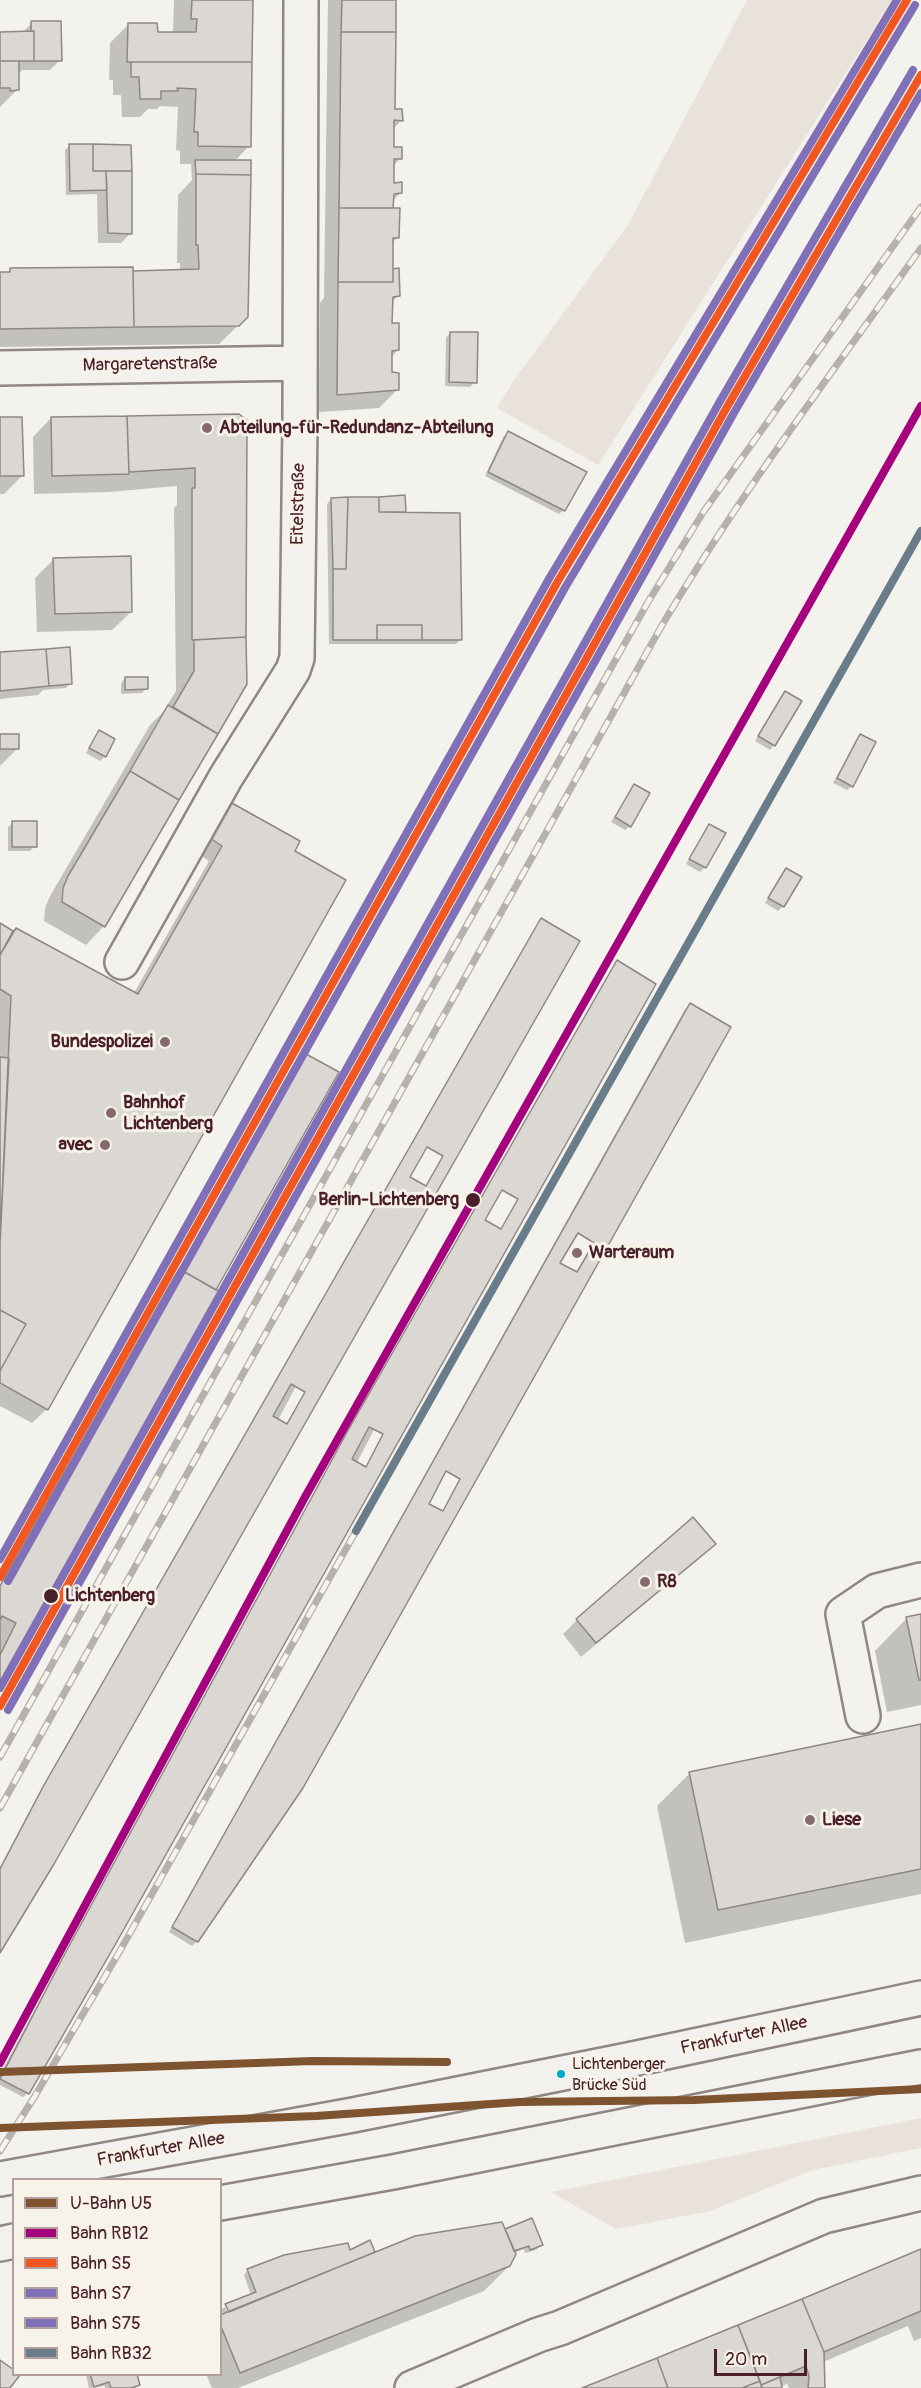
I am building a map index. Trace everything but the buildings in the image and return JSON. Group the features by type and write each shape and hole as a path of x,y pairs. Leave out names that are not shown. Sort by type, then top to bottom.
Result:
{"street":[{"name":"Eitelstraße","path":"122,962 226,777 293,670 297,658 301,0"},
{"name":"Margaretenstraße","path":"0,368 300,363"},
{"path":"863,1716 843,1614 877,1591 921,1580"},
{"name":"Frankfurter Allee","path":"0,2179 628,2060 921,1998"},
{"path":"222,2203 393,2172 921,2067"},
{"path":"412,2388 824,2216 921,2193"}],"shaded area":[{"path":"747,0 892,0 598,465 497,408 512,383 628,225"},
{"path":"921,2118 921,2148 813,2170 710,2211 616,2229 551,2192"}],"railway":[{"path":"0,1757 648,602 704,511 921,207"},
{"path":"0,1808 661,627 754,482 921,248"},
{"path":"0,2151 121,1949 356,1531"}],"metro line":[{"name":"U5","path":"0,2072 313,2061 447,2062"},
{"name":"U5","path":"0,2128 316,2116 520,2102 694,2100 921,2089"}],"rail line":[{"name":"S75","path":"0,1559 550,577 897,0"},
{"name":"S5","path":"0,1577 558,581 907,0"},
{"name":"S7","path":"8,1581 566,586 915,5"},
{"name":"S75","path":"0,1688 719,403 913,70"},
{"name":"S5","path":"0,1706 727,407 921,75"},
{"name":"S7","path":"8,1710 735,411 921,93"},
{"name":"RB12","path":"0,2063 305,1497 921,406"},
{"name":"RB32","path":"356,1531 921,531"}],"place":[{"name":"Abteilung-für-Redundanz-Abteilung","path":"207,428"},
{"name":"Bundespolizei","path":"165,1042"},
{"name":"Bahnhof Lichtenberg","path":"111,1113"},
{"name":"avec","path":"105,1145"},
{"name":"Berlin-Lichtenberg","path":"473,1200"},
{"name":"Warteraum","path":"577,1253"},
{"name":"R8","path":"645,1582"},
{"name":"Lichtenberg","path":"51,1596"},
{"name":"Liese","path":"810,1820"},
{"name":"Lichtenberger Brücke Süd","path":"561,2074"}]}
